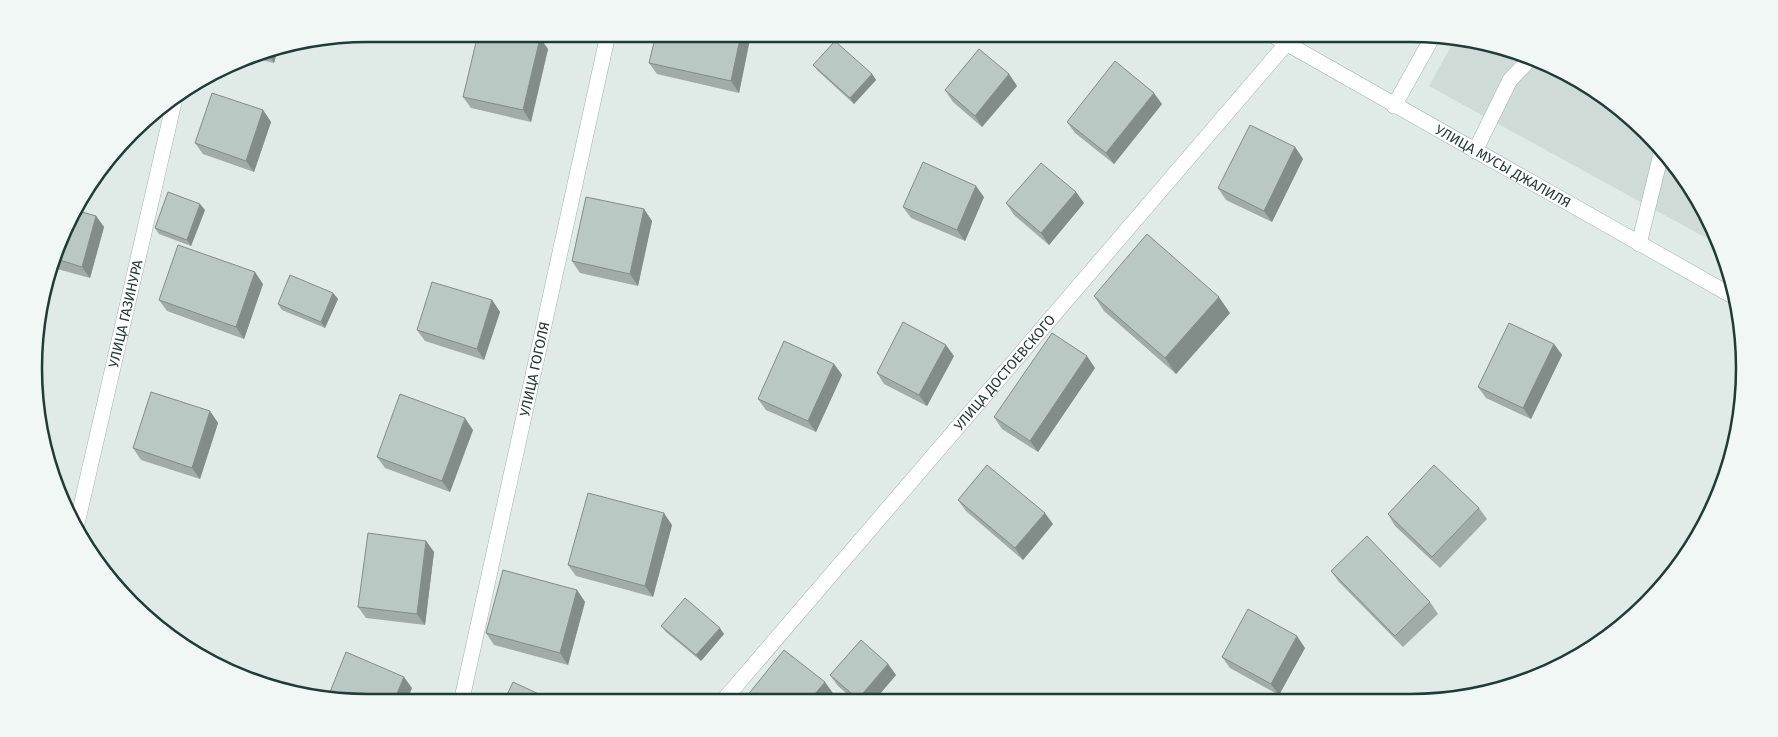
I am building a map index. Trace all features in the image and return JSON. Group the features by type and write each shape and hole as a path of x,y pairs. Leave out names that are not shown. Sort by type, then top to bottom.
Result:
{"street":[{"name":"УЛИЦА ГОГОЛЯ","path":"462,694 606,42"},
{"name":"УЛИЦА МУСЫ ДЖАЛИЛЯ","path":"1287,43 1394,106 1726,292"},
{"name":"УЛИЦА ДОСТОЕВСКОГО","path":"729,694 1287,43"},
{"path":"1394,106 1429,43"},
{"path":"1475,151 1510,80 1525,64"},
{"name":"УЛИЦА ГАЗИНУРА","path":"78,518 172,109"},
{"path":"1639,244 1660,160"}],"shaded area":[{"path":"1452,45 1514,60 1534,67 1573,86 1591,97 1624,123 1655,154 1681,187 1709,240 1429,86"}],"building":[{"path":"476,42 539,42 523,110 463,97"},
{"path":"654,42 739,42 731,81 649,63"},
{"path":"836,42 872,74 850,98 813,65"},
{"path":"979,49 1009,74 975,116 945,90"},
{"path":"1115,61 1154,93 1106,153 1067,122"},
{"path":"212,93 263,110 246,161 195,143"},
{"path":"1250,125 1295,147 1264,211 1218,188"},
{"path":"923,162 976,186 957,230 903,207"},
{"path":"1041,163 1076,192 1041,233 1006,203"},
{"path":"168,192 200,204 187,240 155,228"},
{"path":"586,197 644,209 630,274 572,261"},
{"path":"82,212 96,216 82,267 61,261"},
{"path":"1147,234 1219,297 1165,358 1094,296"},
{"path":"178,245 255,272 236,327 159,300"},
{"path":"290,275 333,293 321,322 278,304"},
{"path":"432,282 492,300 477,349 417,330"},
{"path":"903,322 946,345 919,395 877,373"},
{"path":"1509,323 1554,344 1523,408 1478,387"},
{"path":"1052,333 1087,356 1030,441 994,417"},
{"path":"784,341 834,364 808,421 758,399"},
{"path":"151,392 210,411 192,468 133,448"},
{"path":"400,394 465,418 442,481 377,457"},
{"path":"987,465 1045,513 1015,548 958,500"},
{"path":"1434,465 1479,508 1432,557 1388,514"},
{"path":"588,493 664,513 645,586 568,565"},
{"path":"368,533 426,541 417,614 358,607"},
{"path":"1367,536 1430,602 1395,636 1331,571"},
{"path":"503,570 577,590 560,653 486,633"},
{"path":"685,598 720,628 696,655 661,626"},
{"path":"1248,609 1297,636 1271,684 1222,657"},
{"path":"861,640 888,664 862,694 852,694 830,675"},
{"path":"784,650 825,682 815,694 749,694"},
{"path":"346,652 404,677 397,694 330,692"},
{"path":"513,682 539,694 507,694"}]}
